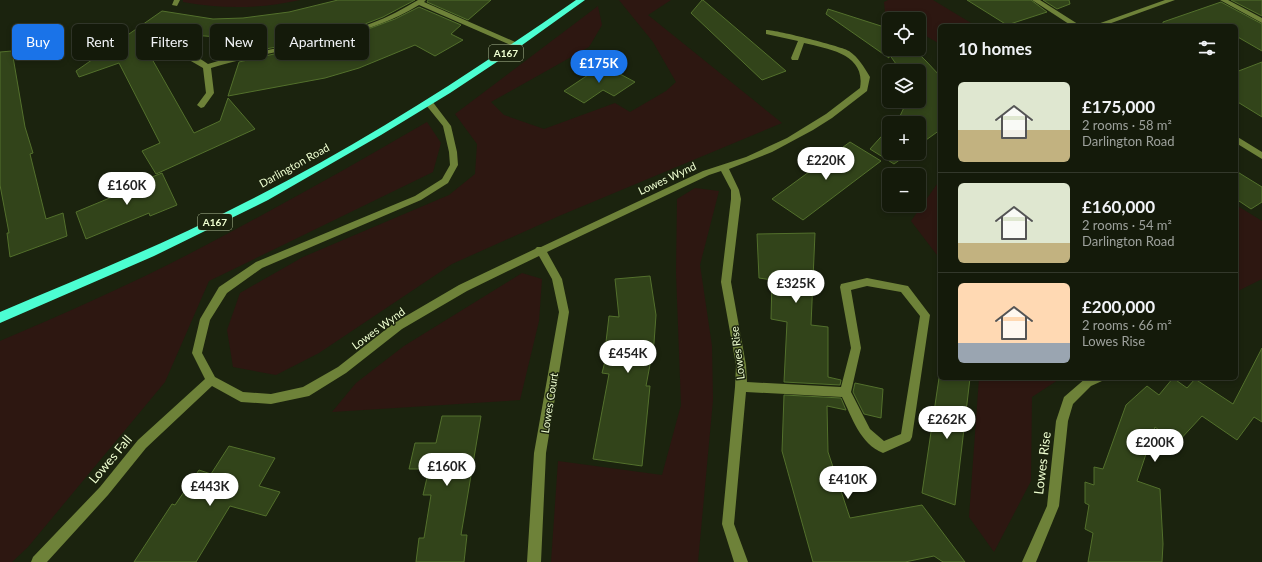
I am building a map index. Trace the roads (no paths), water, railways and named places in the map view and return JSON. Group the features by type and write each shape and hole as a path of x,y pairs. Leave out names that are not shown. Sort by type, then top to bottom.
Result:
{"highway":[{"name":"Darlington Road","path":"0,318 142,257 239,211 351,149 429,103 518,45 581,0"}],"street":[{"path":"1035,0 1074,24"},
{"path":"1102,24 1172,0"},
{"path":"1223,0 1262,20"},
{"path":"207,67 232,58 365,28 395,17 421,1 518,45"},
{"name":"Lowes Wynd","path":"211,380 241,397 271,399 305,392 342,370 398,326 463,288 540,250 706,173 724,168 792,139 842,108 864,89 866,77 858,63 845,51 802,39 769,32"},
{"path":"796,58 802,39"},
{"path":"197,60 207,67 210,94 201,105"},
{"path":"211,380 196,353 205,319 223,290 259,265 418,198 446,181 454,165 453,152 447,126 429,103"},
{"path":"1238,140 1262,156"},
{"name":"Lowes Rise","path":"724,168 735,190 736,199 726,282 741,365 741,387 728,524 741,562"},
{"name":"Lowes Court","path":"534,562 540,454 564,312 562,288 550,264 540,250"},
{"path":"867,282 904,289 925,315 906,437 883,447 866,433 845,392 856,348 845,287 867,282"},
{"name":"Lowes Fall","path":"38,562 104,491 142,444 211,380"},
{"name":"Lowes Rise","path":"1029,562 1053,506 1062,421 1068,401 1087,383 1094,380"},
{"path":"741,387 845,392"}]}
